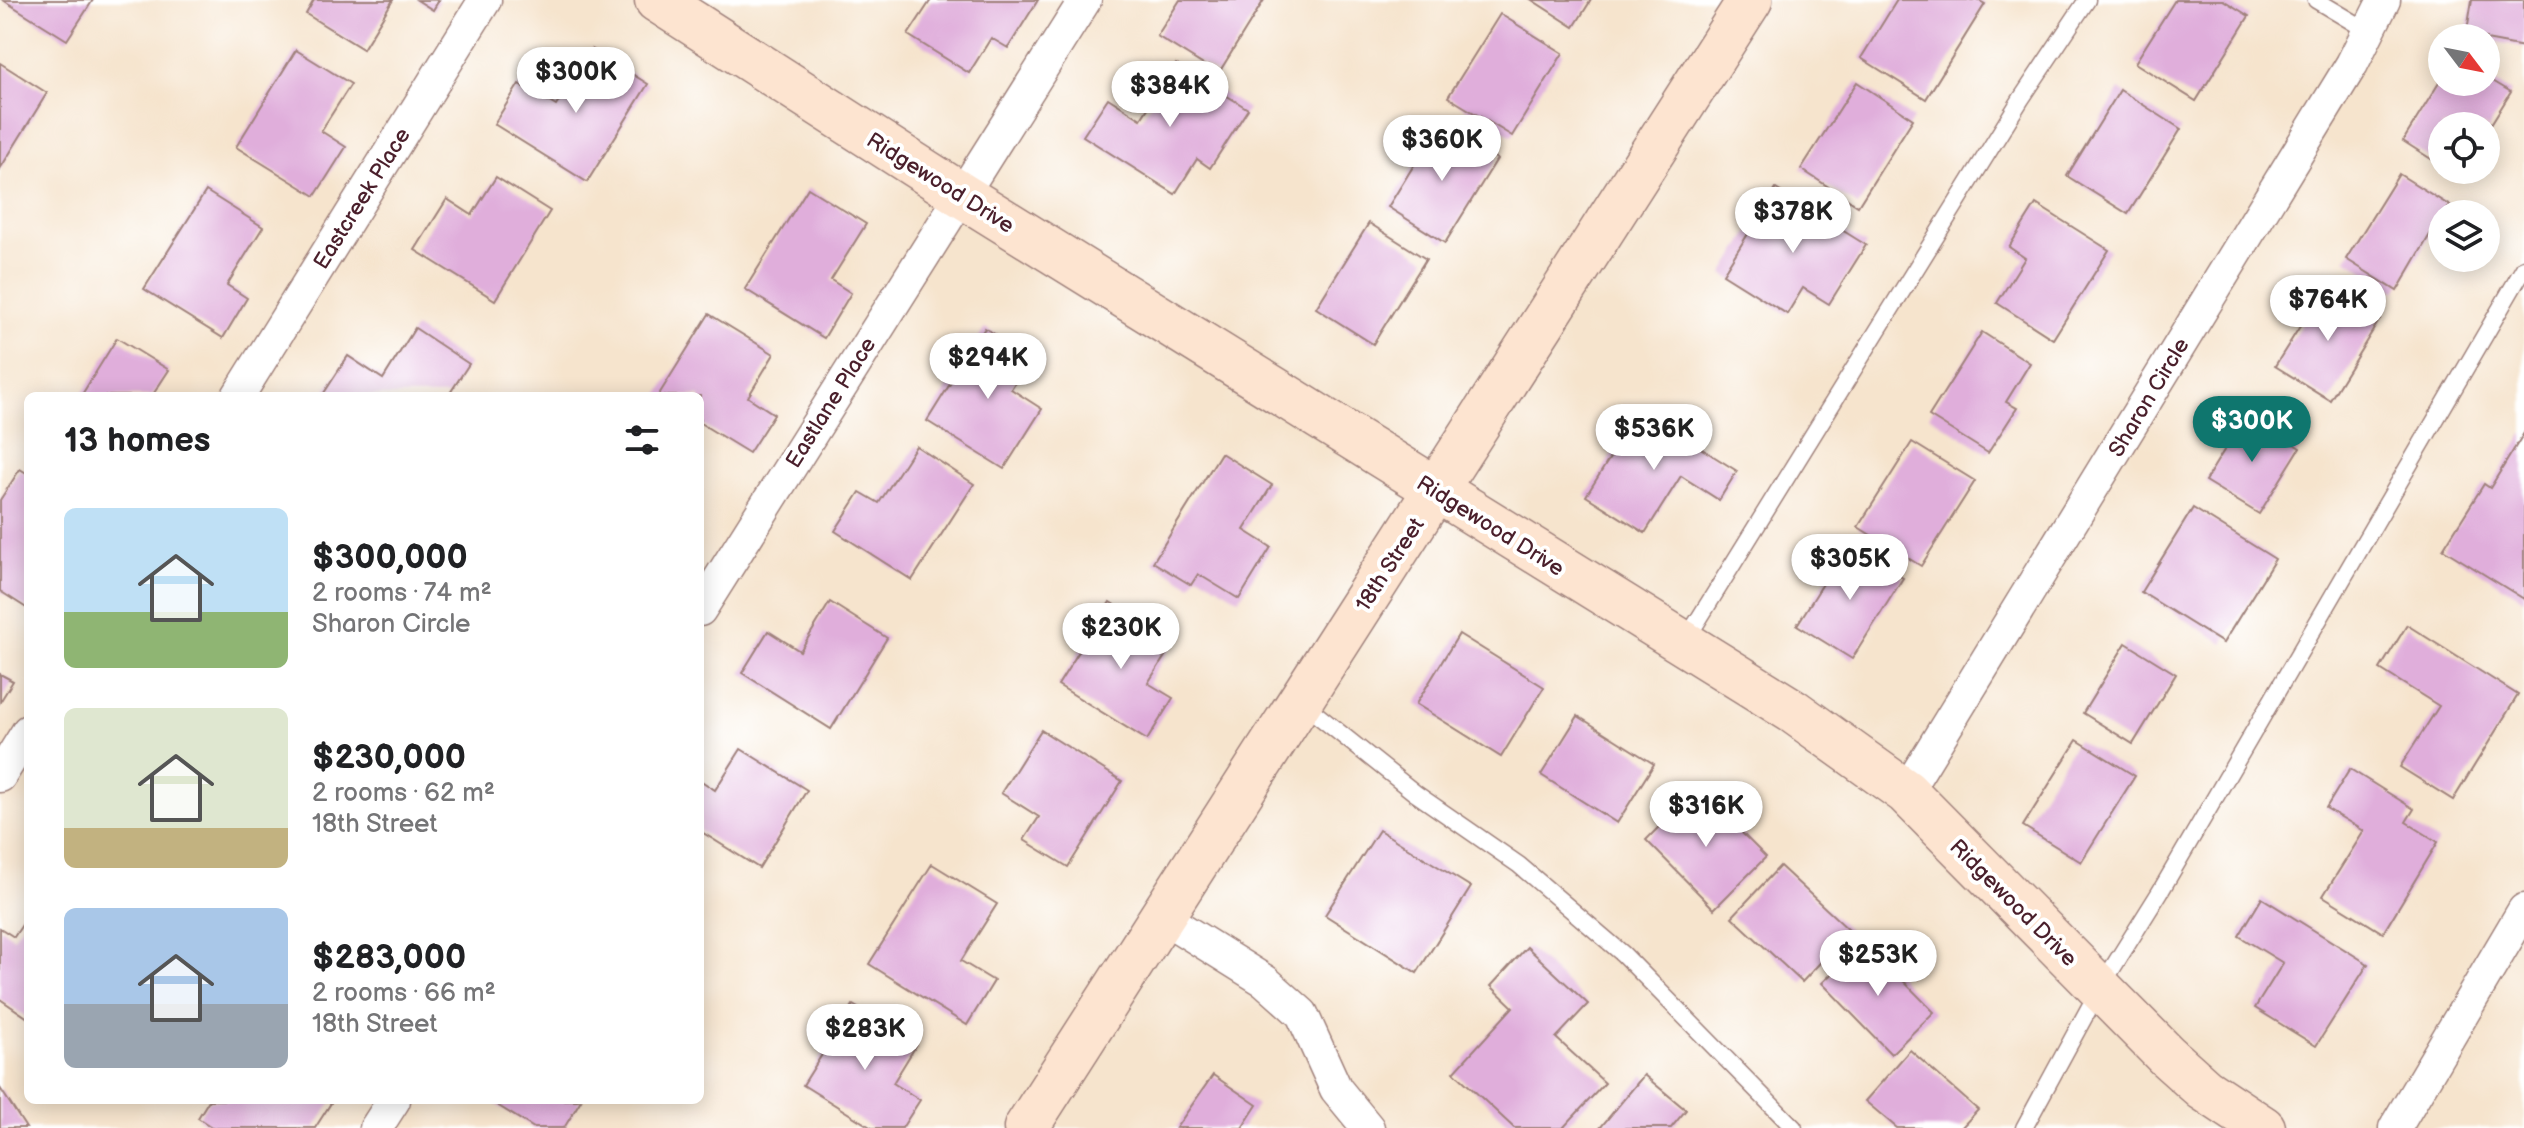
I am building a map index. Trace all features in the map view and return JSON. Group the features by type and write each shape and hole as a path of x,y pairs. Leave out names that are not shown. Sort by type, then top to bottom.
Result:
{"street":[{"name":"Eastcreek Place","path":"240,392 485,0"},
{"name":"Ridgewood Drive","path":"657,0 960,194 1793,711 1906,792 2166,1055 2204,1089 2263,1128"},
{"name":"Eastlane Place","path":"704,604 1085,0"},
{"name":"18th Street","path":"1026,1128 1750,0"},
{"name":"Sharon Circle","path":"1906,792 2344,77 2384,0"},
{"path":"0,776 24,737"},
{"path":"2395,1128 2524,910"},
{"path":"1161,916 1265,981 1302,1014 1336,1089 1368,1128"},
{"path":"376,1128 391,1104"}],"lane":[{"path":"1683,643 2021,99 2087,0"},
{"path":"2316,0 2368,31"},
{"path":"2024,1128 2100,988 2160,892 2524,268"},
{"path":"1299,701 1415,793 1519,865 1623,954 1794,1128"}],"building":[{"path":"3,0 93,0 67,40"},
{"path":"314,0 393,0 363,49 306,14"},
{"path":"417,0 439,0 433,10"},
{"path":"931,0 1038,0 1008,48 991,38 969,73 908,35"},
{"path":"1180,0 1264,0 1218,74 1157,36"},
{"path":"1532,0 1591,0 1574,27"},
{"path":"1897,0 1978,0 1985,4 1926,99 1861,58"},
{"path":"2175,0 2223,0 2249,16 2196,101 2135,63"},
{"path":"2472,0 2524,0 2524,47 2500,43 2500,24 2468,24"},
{"path":"1500,14 1563,53 1512,136 1448,97"},
{"path":"592,49 648,84 587,182 494,124 519,84 556,106"},
{"path":"296,50 351,84 321,131 346,147 315,196 236,147"},
{"path":"0,63 47,93 0,169"},
{"path":"1176,64 1248,109 1210,168 1197,159 1175,194 1083,136 1108,98 1141,119"},
{"path":"1857,82 1913,119 1858,206 1801,169"},
{"path":"2500,85 2511,92 2498,112 2428,112 2428,157 2403,141 2431,96 2500,96"},
{"path":"2120,90 2181,129 2128,214 2067,176"},
{"path":"1440,123 1497,159 1445,243 1388,207"},
{"path":"2399,174 2440,200 2428,200 2428,238 2397,291 2346,259"},
{"path":"496,177 550,211 495,300 415,250 447,199 472,215"},
{"path":"808,188 866,224 831,280 851,293 824,338 745,289"},
{"path":"1776,189 1866,245 1829,304 1803,288 1787,314 1723,274"},
{"path":"206,191 263,227 227,285 247,298 223,338 144,289"},
{"path":"2036,204 2109,250 2053,339 1997,303 2025,258 2009,247"},
{"path":"1369,223 1426,259 1373,344 1316,308"},
{"path":"2326,285 2380,319 2330,400 2275,366"},
{"path":"709,314 774,354 748,397 774,414 749,453 704,425 704,392 660,392"},
{"path":"415,328 469,364 451,392 325,392 348,356 383,379"},
{"path":"985,328 1031,357 1011,389 1042,409 1004,469 927,421"},
{"path":"1982,332 2030,363 2006,402 2017,408 1988,453 1929,416"},
{"path":"117,338 169,370 155,392 83,392"},
{"path":"1640,410 1737,471 1719,500 1681,476 1645,533 1586,496"},
{"path":"2246,415 2300,448 2259,514 2205,481"},
{"path":"2524,433 2524,599 2443,549 2484,484 2490,488"},
{"path":"1912,442 1975,481 1921,566 1858,527"},
{"path":"916,446 974,484 912,580 835,531 860,492 879,503"},
{"path":"1221,453 1272,485 1244,530 1271,547 1239,599 1198,574 1191,585 1153,562"},
{"path":"20,469 24,472 24,606 0,591 0,500"},
{"path":"2193,508 2275,559 2223,643 2141,592"},
{"path":"1848,544 1903,578 1852,659 1797,625"},
{"path":"830,602 887,638 831,729 742,673 768,631 800,651"},
{"path":"1110,602 1174,642 1148,683 1173,698 1147,740 1058,685"},
{"path":"2407,625 2518,695 2453,800 2400,767 2439,706 2380,669"},
{"path":"1459,634 1544,687 1501,757 1416,704"},
{"path":"2126,643 2176,674 2133,744 2083,713"},
{"path":"0,674 13,681 0,702"},
{"path":"1578,716 1654,764 1617,823 1541,775"},
{"path":"1041,730 1122,781 1068,867 1024,840 1039,817 1001,793"},
{"path":"2077,740 2135,776 2081,862 2023,826"},
{"path":"741,749 807,790 759,868 704,834 704,783 715,790"},
{"path":"2350,769 2414,809 2406,822 2438,842 2383,933 2323,896 2364,831 2326,808"},
{"path":"1697,788 1766,857 1714,909 1646,840"},
{"path":"1379,830 1471,887 1417,973 1325,915"},
{"path":"932,864 997,904 961,961 994,981 967,1025 869,964"},
{"path":"1780,866 1850,931 1802,982 1732,917"},
{"path":"2262,898 2368,964 2316,1046 2255,1008 2283,963 2239,936"},
{"path":"24,922 24,1015 0,999 0,928 14,937"},
{"path":"1865,942 1934,1012 1891,1054 1822,983"},
{"path":"1527,947 1588,1004 1556,1038 1605,1083 1563,1128 1514,1128 1454,1072 1513,1007 1491,986"},
{"path":"853,1005 917,1044 893,1083 920,1100 902,1128 872,1128 803,1085"},
{"path":"1910,1050 1978,1110 1961,1128 1897,1128 1865,1101"},
{"path":"1213,1075 1257,1105 1242,1128 1176,1128"},
{"path":"1644,1075 1686,1110 1671,1128 1600,1128"},
{"path":"0,1088 26,1128 0,1128"},
{"path":"207,1104 330,1104 315,1128 213,1128 198,1118"},
{"path":"495,1104 579,1104 564,1128 534,1128"}]}
